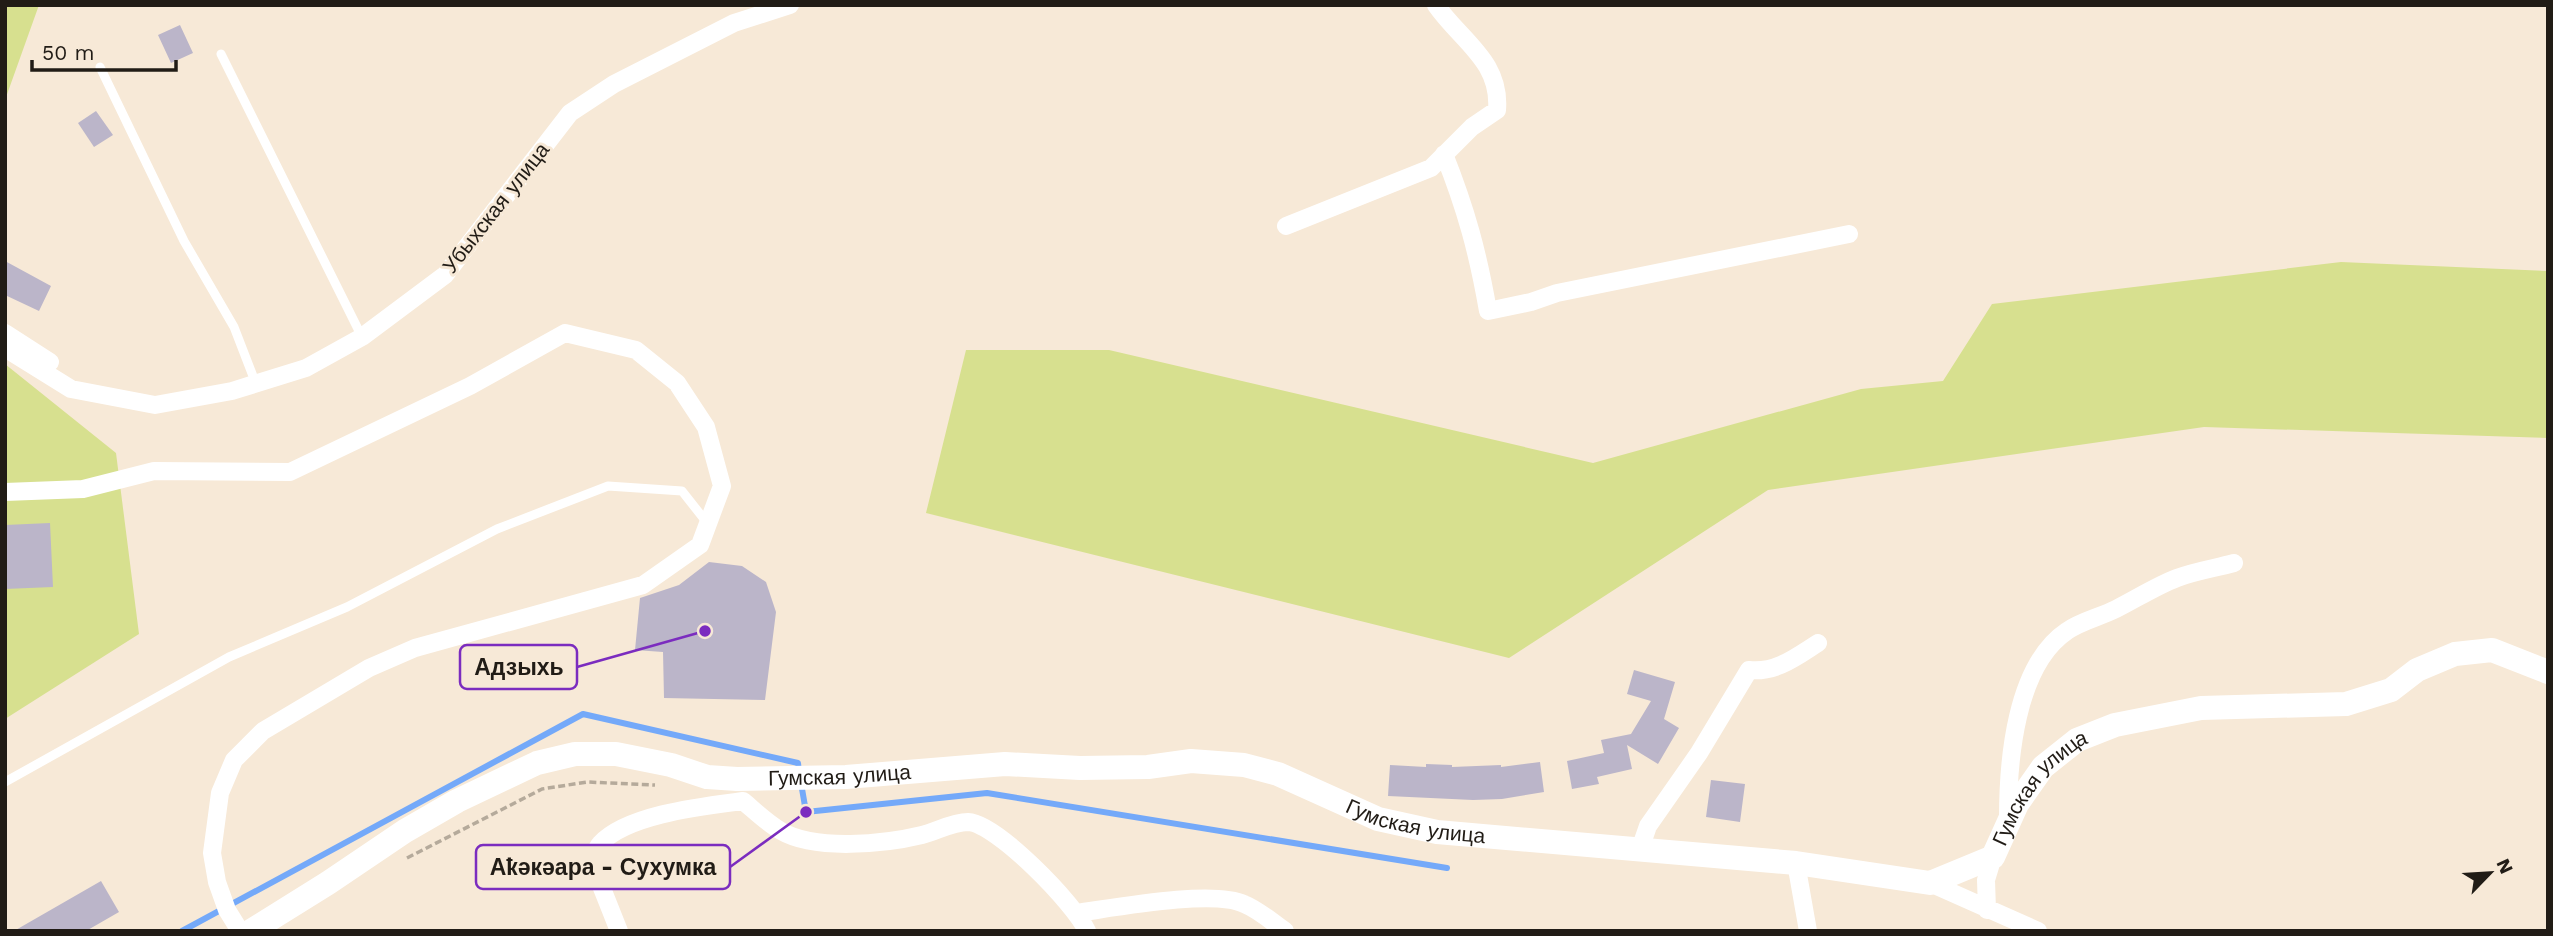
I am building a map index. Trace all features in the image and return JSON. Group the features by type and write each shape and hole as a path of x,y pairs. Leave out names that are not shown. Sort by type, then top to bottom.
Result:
{"street":[{"name":"Убыхская улица","path":"5,333 92,394 155,405 232,391 306,368 362,337 445,275 570,113 614,84 734,23 790,5"},
{"path":"1286,226 1431,168 1472,127 1497,110 1498,93 1492,74 1469,42 1445,19 1436,5"},
{"path":"1444,154 1466,209 1489,311 1557,293 1849,234"},
{"path":"5,492 83,489 154,471 290,472 470,386 565,333 636,350 677,383 706,428 722,486 700,545 643,584 415,648 369,668 262,731 234,760 220,793 212,853 217,882 226,907 240,931"},
{"path":"5,348 71,389 92,394"},
{"path":"2008,825 2009,774 2024,697 2035,666 2051,646 2067,631 2178,578 2234,563"},
{"path":"1640,849 1648,826 1699,753 1749,670 1763,671 1783,665 1818,643"},
{"name":"Гумская улица","path":"251,931 405,831 457,801 537,762 575,754 615,754 671,765 706,776 737,779 870,775 1005,764 1080,768 1148,766 1191,761 1244,765 1278,774 1378,819 1425,829 1796,863 1930,883 1993,857 2017,804 2043,767 2077,740 2115,725 2201,708 2346,704 2390,690 2417,670 2455,654 2492,650 2548,672"},
{"path":"619,931 592,863 599,845 617,831 651,817 743,801 783,832 838,844 880,842 922,835 964,822 978,823 993,831 1061,894 1077,913 1087,931"},
{"path":"1987,909 1986,880 1993,857"},
{"path":"1796,863 1808,931"},
{"path":"1930,883 2038,931"},
{"path":"1077,913 1196,898 1228,900 1244,903 1285,931"}],"lane":[{"path":"221,54 362,337"},
{"path":"100,67 184,241 234,327 256,384"},
{"path":"5,782 229,657 347,607 497,529 608,486 682,491 708,524"}],"path":[{"path":"407,858 542,789 587,782 656,786"}],"green space":[{"path":"5,5 39,5 5,100"},
{"path":"2341,262 2548,271 2548,438 2204,427 1768,490 1509,658 926,513 966,350 1109,350 1593,463 1861,389 1943,381 1992,304"},
{"path":"5,364 116,453 139,634 5,719"}],"building":[{"path":"180,25 193,53 171,63 158,35"},
{"path":"96,111 113,135 94,147 78,123"},
{"path":"5,261 51,286 39,311 5,295"},
{"path":"50,523 53,587 5,589 5,525"},
{"path":"709,562 742,566 766,582 776,612 765,700 664,698 663,652 635,650 640,598 679,585"},
{"path":"1634,670 1675,682 1664,719 1679,728 1658,764 1627,745 1632,769 1597,777 1599,784 1572,789 1567,761 1604,753 1601,740 1631,734 1651,701 1627,694"},
{"path":"1540,762 1544,792 1502,799 1473,800 1388,796 1390,765 1501,767"},
{"path":"1711,780 1745,784 1740,822 1706,817"},
{"path":"101,881 119,912 86,931 14,931"}],"waterway":[{"path":"182,931 583,714 798,763 799,772"},
{"path":"801,783 806,812 987,793 1447,868"}],"place":[{"name":"Адзыхь","path":"705,631"},
{"name":"Аҟәкәара - Сухумка","path":"806,812"}]}
